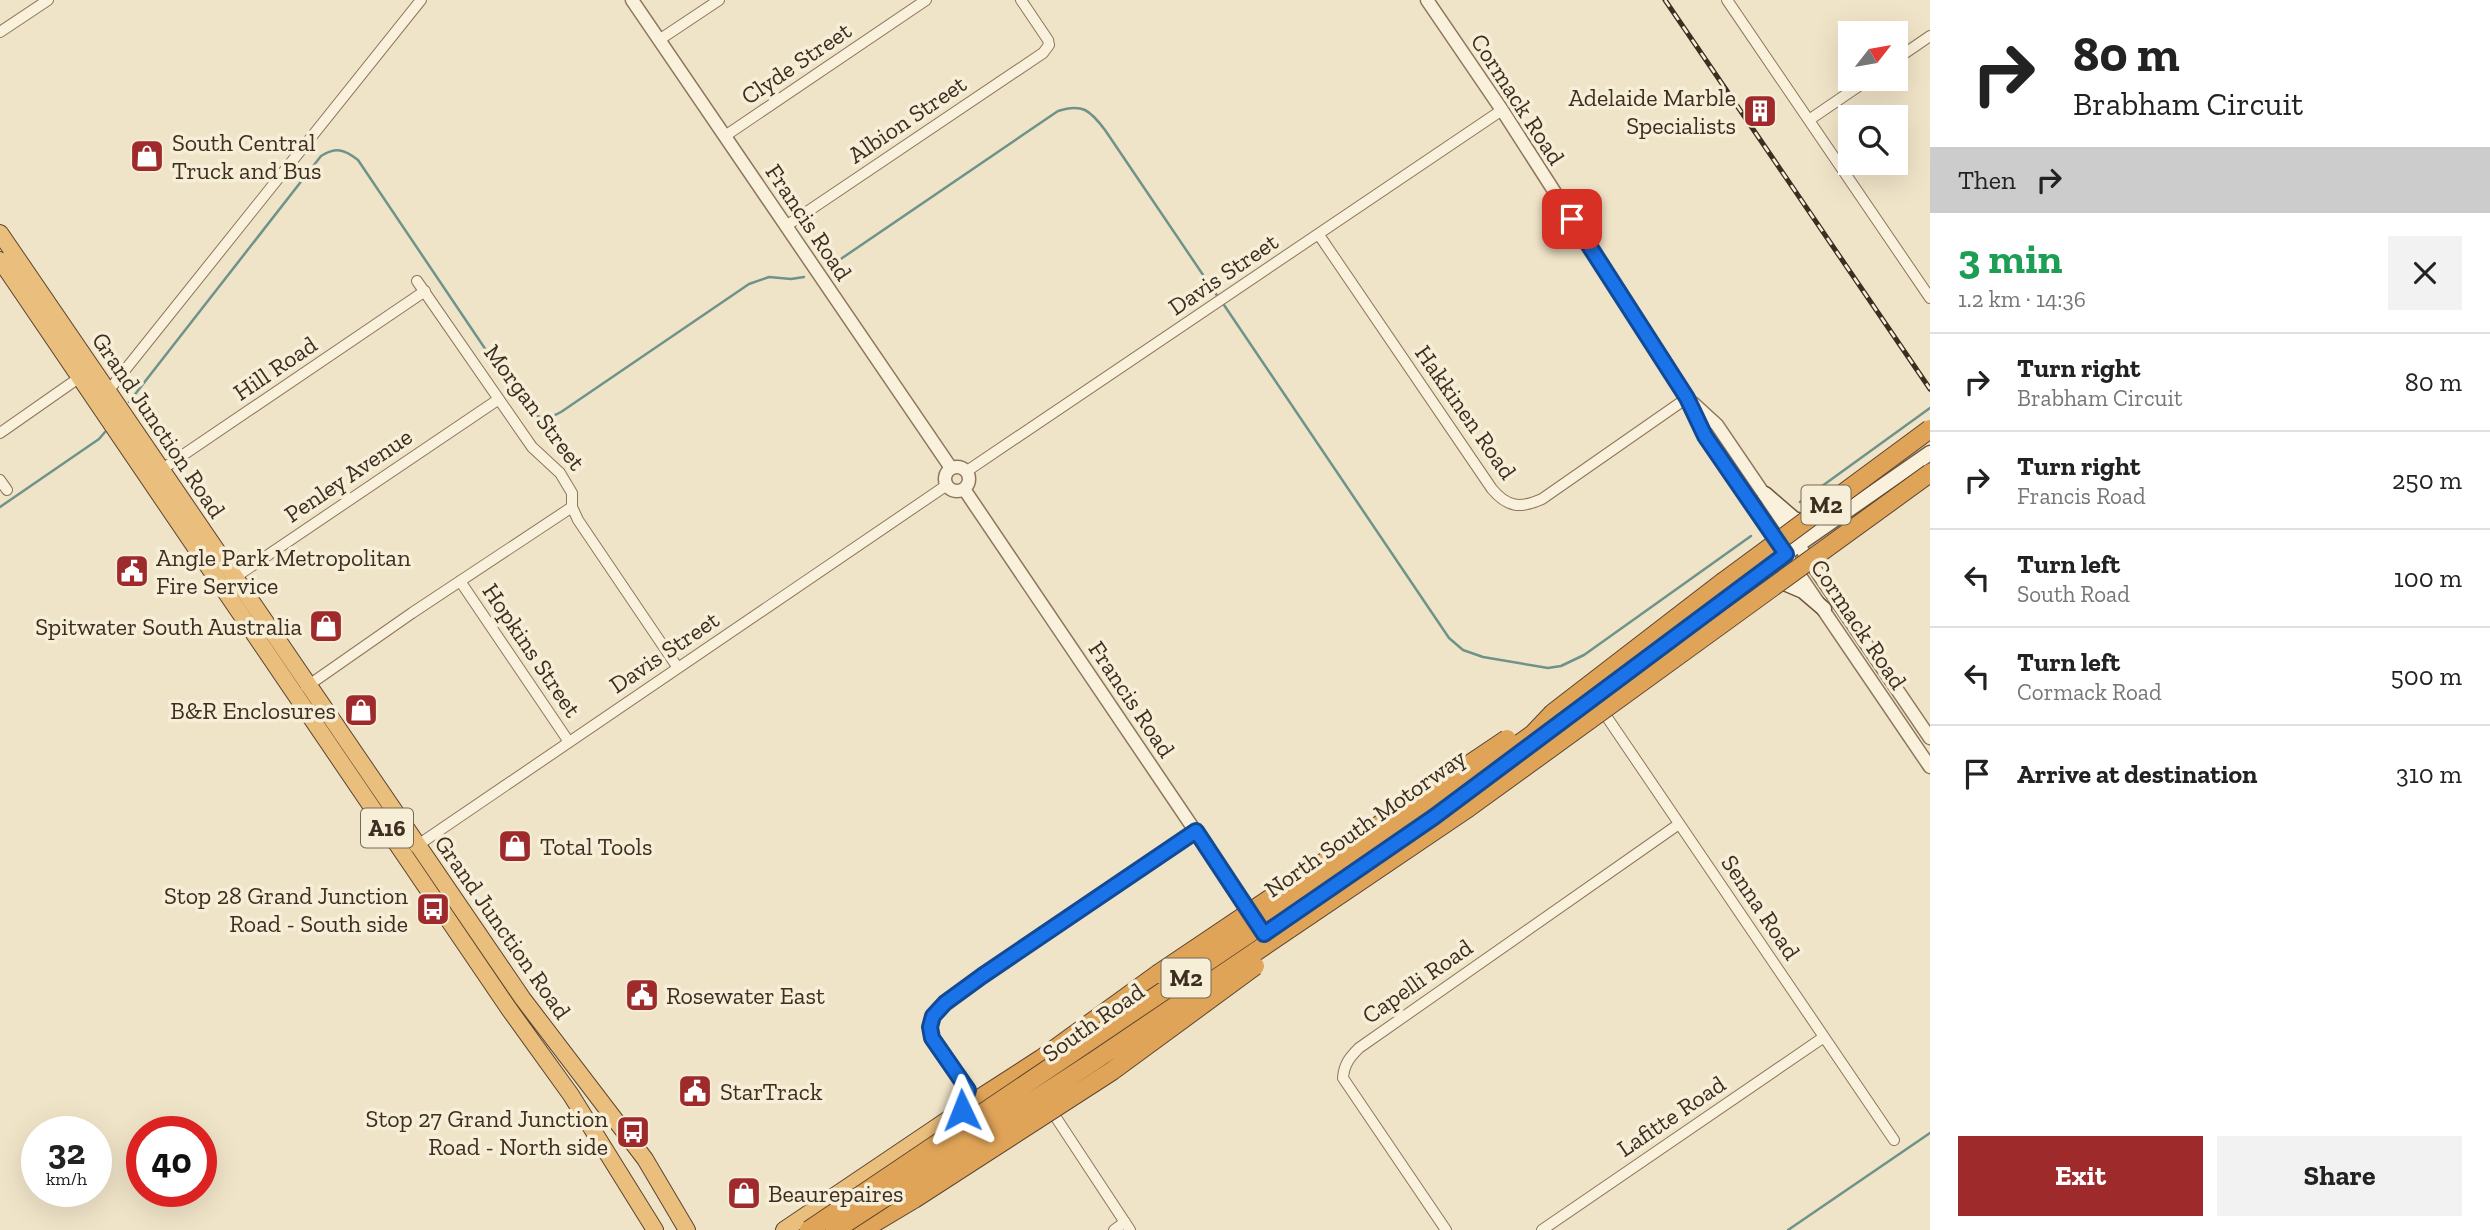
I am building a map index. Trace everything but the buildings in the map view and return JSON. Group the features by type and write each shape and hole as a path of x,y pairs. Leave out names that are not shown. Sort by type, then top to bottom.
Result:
{"highway":[{"name":"Grand Junction Road","path":"0,233 32,293 411,849 655,1230"},
{"name":"Grand Junction Road","path":"0,260 32,293"},
{"name":"North South Motorway","path":"809,1230 1330,879 1533,734 1553,713 1723,582 1930,429"},
{"name":"North South Motorway","path":"835,1230 1315,913 1468,808 1930,473"},
{"path":"784,1230 962,1110 976,1092 1041,1059 1158,974 1519,730 1553,713"},
{"name":"Grand Junction Road","path":"411,849 645,1159 687,1230"},
{"path":"862,1230 1112,1071 1268,956 1315,913"}],"main road":[{"name":"South Road","path":"1043,1098 1045,1084 1052,1076 1434,817 1822,527 1930,453"},
{"path":"1765,494 1794,519 1822,527"},
{"path":"1759,574 1788,582 1824,609"}],"street":[{"path":"0,32 48,0"},
{"path":"103,397 421,0"},
{"name":"Francis Road","path":"632,0 951,468"},
{"path":"659,40 719,0"},
{"name":"Clyde Street","path":"725,136 926,0"},
{"name":"Albion Street","path":"786,226 1043,53 1049,45 1046,37 1021,0"},
{"name":"Cormack Road","path":"1427,0 1502,110 1687,398 1705,436 1930,767"},
{"path":"1727,0 1930,298"},
{"path":"1908,51 1930,36"},
{"path":"1809,120 1851,91"},
{"name":"Davis Street","path":"967,471 1502,110"},
{"name":"Hakkinen Road","path":"1319,235 1492,489 1501,500 1510,505 1520,507 1542,499 1687,398"},
{"name":"Morgan Street","path":"417,281 532,447 560,473 572,493 572,507 578,520 678,668"},
{"name":"Hill Road","path":"155,474 425,291"},
{"path":"0,432 86,373"},
{"name":"Cormack Road","path":"1687,398 1717,425 1930,738"},
{"name":"Penley Avenue","path":"228,581 499,399"},
{"path":"959,467 967,471 969,482 964,489 953,490 947,485 945,478 951,468 959,467"},
{"path":"0,480 7,490"},
{"name":"Davis Street","path":"411,849 947,485"},
{"name":"Francis Road","path":"964,489 1264,934"},
{"path":"302,690 572,507"},
{"name":"Hopkins Street","path":"460,582 569,742"},
{"path":"1862,666 1875,656"},
{"name":"Senna Road","path":"1594,698 1894,1140"},
{"name":"Capelli Road","path":"1446,1230 1343,1077 1350,1056 1678,824"},
{"path":"976,1092 932,1038 930,1027 933,1016 945,1003 982,976 1196,831"},
{"name":"Lafitte Road","path":"1542,1230 1824,1037"},
{"path":"1043,1098 1128,1226 1114,1230"}],"waterway":[{"path":"829,267 1058,111 1079,108 1095,117 1105,130 1218,297"},
{"path":"129,402 321,156 336,150 348,153 358,160 525,408 538,417 561,412 749,284 769,277 804,277"},
{"path":"1222,302 1449,638 1463,650 1483,657 1548,668 1561,666 1584,655 1751,536"},
{"path":"1800,502 1930,408"},
{"path":"0,507 99,439 105,432"},
{"path":"1788,1230 1930,1133"}],"railway":[{"path":"1665,0 1930,389"}],"place":[{"name":"Adelaide Marble Specialists","path":"1760,111"},
{"name":"South Central Truck and Bus","path":"147,156"},
{"name":"Angle Park Metropolitan Fire Service","path":"132,571"},
{"name":"Spitwater South Australia","path":"326,626"},
{"name":"B&R Enclosures","path":"361,710"},
{"name":"Total Tools","path":"515,846"},
{"name":"Stop 28 Grand Junction Road - South side","path":"433,909"},
{"name":"Rosewater East","path":"642,995"},
{"name":"StarTrack","path":"695,1091"},
{"name":"Stop 27 Grand Junction Road - North side","path":"633,1132"},
{"name":"Beaurepaires","path":"744,1193"}],"route":[{"path":"962,1110 968,1090 932,1038 930,1027 933,1016 945,1003 982,976 1196,831 1264,934 1434,817 1786,554 1705,436 1687,398 1572,219"}]}
